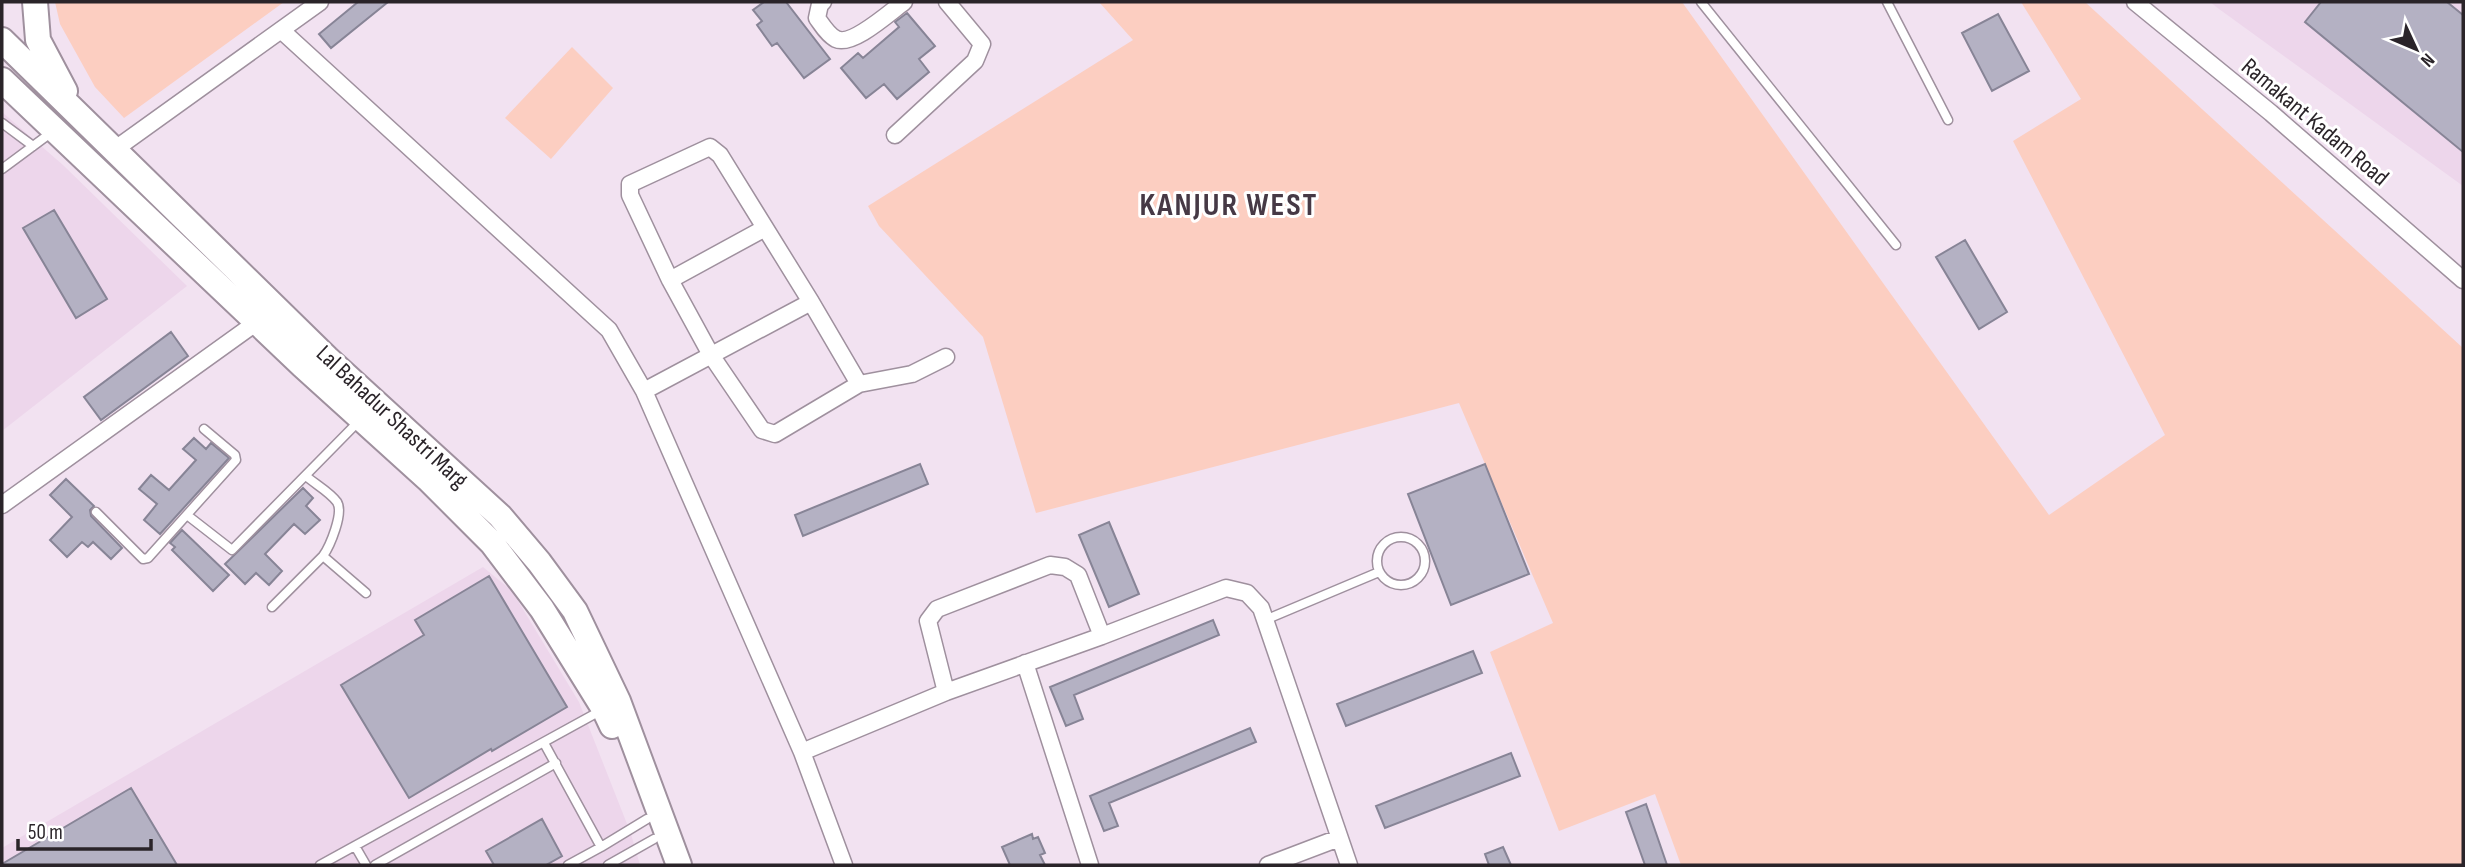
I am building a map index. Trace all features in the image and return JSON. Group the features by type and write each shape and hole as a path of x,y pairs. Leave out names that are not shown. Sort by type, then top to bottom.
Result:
{"main road":[{"path":"35,2 38,40 75,110"},
{"name":"Lal Bahadur Shastri Marg","path":"2,40 327,358 500,516 539,562 575,611 611,705 679,865"},
{"name":"Lal Bahadur Shastri Marg","path":"2,80 257,322 428,479 492,544 611,705 624,753 662,865"}],"street":[{"path":"114,150 320,2"},
{"path":"823,2 820,4 817,18 835,39 844,41 859,35 904,2"},
{"path":"895,135 975,61 982,44 947,2"},
{"name":"Ramakant Kadam Road","path":"2135,2 2271,113 2463,280"},
{"path":"281,30 609,330 644,391 802,752 844,865"},
{"path":"859,384 720,155 710,147 630,184 630,195 670,280 711,355 762,430 775,434 859,384 912,374 946,357"},
{"path":"670,280 765,228"},
{"path":"644,391 811,302"},
{"path":"2,505 257,322"},
{"path":"946,692 928,621 937,609 1049,565 1065,567 1078,575 1102,636"},
{"path":"802,752 946,692 1226,588 1247,593 1261,608 1349,865"},
{"path":"1025,663 1090,865"},
{"path":"1268,865 1339,838"}],"lane":[{"path":"1701,2 1896,245"},
{"path":"1887,2 1948,120"},
{"path":"2,122 33,146"},
{"path":"2,169 55,130"},
{"path":"187,515 232,550 361,419"},
{"path":"96,512 143,559 148,558 236,460 235,455 204,429"},
{"path":"272,607 323,556 331,543 339,510 337,502 306,476"},
{"path":"1392,538 1409,538 1422,548 1425,565 1423,573 1412,583 1397,585 1383,578 1379,572 1377,565 1380,549 1392,538"},
{"path":"323,556 366,593"},
{"path":"1265,620 1379,572"},
{"path":"320,865 611,705"},
{"path":"544,743 601,846"},
{"path":"375,865 556,763"},
{"path":"568,865 601,846 650,829"},
{"path":"608,865 650,829"},
{"path":"355,846 366,865"}],"shaded area":[{"path":"55,2 284,2 124,118 95,87 60,24"},
{"path":"1099,2 1682,2 2049,515 2165,435 2013,141 2081,99 2021,2 2085,2 2463,348 2463,865 1681,865 1655,794 1559,831 1490,652 1553,623 1459,403 1036,513 983,337 879,226 868,206 1133,40"},
{"path":"2210,2 2463,2 2463,186 2219,9"},
{"path":"572,47 613,88 551,159 505,118"},
{"path":"2,112 63,165 187,286 2,431"},
{"path":"483,567 512,591 579,702 631,834 640,865 2,865 2,848"}],"building":[{"path":"358,2 388,2 331,48 319,34"},
{"path":"764,2 786,2 830,59 804,78 777,43 772,46 757,25 762,21 753,10"},
{"path":"2321,2 2447,2 2463,15 2463,152 2305,22"},
{"path":"907,13 935,46 919,59 929,72 897,99 884,84 866,98 841,68 858,53 863,58 899,27 895,22"},
{"path":"1998,14 2029,71 1992,91 1962,33"},
{"path":"54,210 107,299 76,318 23,228"},
{"path":"1965,240 2007,312 1979,329 1936,257"},
{"path":"171,332 188,356 101,420 84,397"},
{"path":"194,438 206,449 211,443 229,458 160,534 144,520 157,504 139,489 151,475 169,490 196,460 183,449"},
{"path":"920,464 928,484 803,536 795,515"},
{"path":"1485,464 1529,574 1451,605 1408,494"},
{"path":"66,479 94,506 90,510 91,516 122,548 111,559 93,542 88,547 82,542 67,557 50,540 72,517 50,495"},
{"path":"303,488 313,498 306,506 320,520 305,534 294,524 265,554 282,571 269,585 256,573 245,584 225,564"},
{"path":"1109,522 1139,594 1109,607 1079,535"},
{"path":"182,530 229,575 213,591 172,550 175,547 170,543"},
{"path":"489,576 567,707 409,798 341,685 424,635 415,620"},
{"path":"1213,620 1219,635 1074,695 1083,719 1066,726 1050,687"},
{"path":"1473,651 1482,673 1346,726 1337,704"},
{"path":"1250,728 1256,742 1109,803 1118,826 1104,831 1090,796"},
{"path":"1511,753 1520,776 1385,828 1376,806"},
{"path":"131,788 177,865 2,865 2,864"},
{"path":"1646,804 1667,865 1645,865 1626,812"},
{"path":"542,819 562,856 546,865 494,865 486,851"},
{"path":"1032,834 1033,839 1038,837 1045,853 1040,855 1045,865 1010,865 1002,847"},
{"path":"1503,847 1511,865 1489,865 1485,854"}],"district":[{"name":"KANJUR WEST","path":"1229,205"}]}
